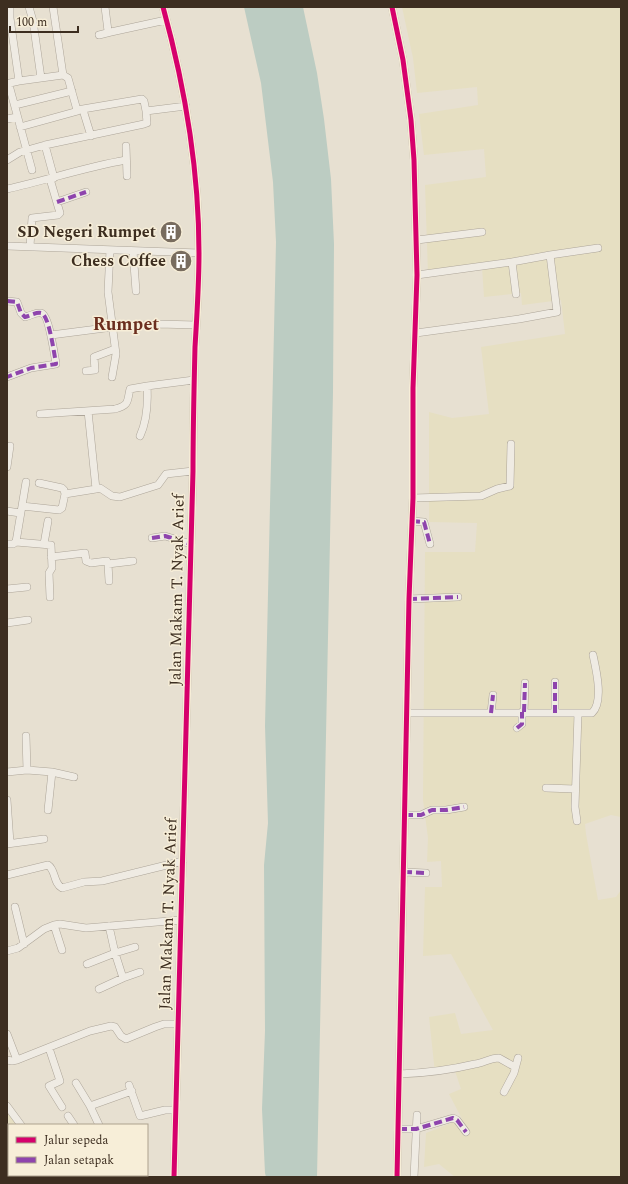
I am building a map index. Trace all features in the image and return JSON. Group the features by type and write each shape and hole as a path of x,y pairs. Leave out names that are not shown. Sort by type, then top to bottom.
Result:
{"street":[{"path":"29,7 33,21 41,78"},
{"path":"53,7 63,75"},
{"path":"105,7 108,30 111,32"},
{"name":"Jalan Makam T. Nyak Arief","path":"163,7 175,50 186,106 195,171 199,253 194,380 193,471 174,1177"},
{"path":"392,7 403,60 411,120 418,275 418,333 414,388 414,498 417,521 413,713 404,872 400,1129 397,1177"},
{"path":"10,8 9,18 19,81"},
{"path":"99,35 166,20"},
{"path":"32,170 17,117 9,85 10,83 63,75 68,78 76,109 80,110 91,136"},
{"path":"14,105 72,91"},
{"path":"7,160 16,154 27,150 144,124 147,123 147,120 144,101 142,99 80,110 20,127"},
{"path":"146,111 186,106"},
{"path":"7,119 17,117"},
{"path":"30,246 31,219 35,217 59,214 60,212 45,145"},
{"path":"126,146 127,176"},
{"path":"7,190 98,164 126,160"},
{"path":"57,202 86,192"},
{"path":"417,240 427,240 482,232"},
{"path":"7,246 73,247 110,250 199,253"},
{"path":"418,275 598,248"},
{"path":"110,250 108,292 116,354 112,377"},
{"path":"133,251 136,291"},
{"path":"418,333 558,312 550,255"},
{"path":"512,262 516,294"},
{"path":"7,301 17,302 21,313 26,317 40,313 44,314 51,335 56,364 31,368 7,377"},
{"path":"51,335 113,327 158,324 196,324"},
{"path":"86,371 95,370 94,358 115,349"},
{"path":"40,414 115,409 122,407 128,400 130,389 194,380"},
{"path":"140,436 143,429 148,400 147,386"},
{"path":"88,411 96,489"},
{"path":"414,498 481,496 497,489 510,486 511,444"},
{"path":"7,467 10,446"},
{"path":"65,494 100,488 112,496 120,496 158,485 166,474 193,471"},
{"path":"16,542 26,482"},
{"path":"7,511 21,509 59,510 62,508 65,494 64,490 62,488 39,483"},
{"path":"44,544 48,521"},
{"path":"417,521 426,525 430,544"},
{"path":"152,538 165,536 191,544"},
{"path":"7,544 13,544 16,542 51,545 52,568 49,573 50,597"},
{"path":"51,557 85,553 86,560 91,563 107,561 108,564 133,561"},
{"path":"108,564 109,580"},
{"path":"7,589 27,587"},
{"path":"415,599 458,597"},
{"path":"7,623 28,620"},
{"path":"413,713 592,712 595,710 598,693 598,683 593,655"},
{"path":"555,682 555,713"},
{"path":"517,728 522,724 524,683"},
{"path":"491,713 493,694"},
{"path":"577,821 575,789 578,713"},
{"path":"26,736 27,770"},
{"path":"7,772 27,770 52,772 74,777"},
{"path":"48,810 52,772"},
{"path":"546,788 575,789"},
{"path":"7,800 9,843 44,840"},
{"path":"407,816 421,815 432,810 446,810 464,807"},
{"path":"7,875 48,865 52,869 57,884 62,888 84,882 102,881 183,861"},
{"path":"404,872 420,873"},
{"path":"15,908 24,944"},
{"path":"7,951 18,948 44,929 54,925 60,924 86,928 181,920"},
{"path":"54,925 62,950"},
{"path":"109,926 115,953 123,978"},
{"path":"87,964 135,947"},
{"path":"99,989 140,972"},
{"path":"7,1060 17,1060 90,1032 111,1026 115,1027 121,1036 126,1039 164,1024 178,1024"},
{"path":"7,1034 17,1060"},
{"path":"49,1048 60,1081 49,1086 62,1107"},
{"path":"400,1074 443,1070 499,1058 515,1067"},
{"path":"504,1092 514,1073 518,1058"},
{"path":"76,1083 90,1106 98,1124"},
{"path":"90,1106 130,1088 140,1116 165,1110 176,1110"},
{"path":"7,1106 20,1124"},
{"path":"414,1177 415,1129 417,1114"},
{"path":"68,1116 73,1124"},
{"path":"400,1129 415,1129 453,1118 457,1120 466,1132"}],"shaded area":[{"path":"244,7 303,7 317,73 331,179 334,244 333,392 317,1177 266,1177 265,1173 262,1109 265,1031 264,865 268,823 265,726 276,242 273,182 261,83"},
{"path":"402,7 621,7 621,817 611,815 585,824 598,900 616,897 621,890 621,1177 455,1177 439,1164 424,1167 426,1133 462,1119 449,1094 461,1089 455,1071 435,1073 429,1017 455,1013 461,1034 493,1030 451,954 423,956 425,887 442,887 441,861 427,862 428,838 423,800 425,552 475,552 477,523 429,522 429,412 452,418 489,414 481,347 565,334 561,300 522,305 521,293 484,297 482,267 428,274 425,185 486,177 484,149 424,155 419,114 478,105 477,87 417,93 413,58"},
{"path":"7,1108 18,1124 8,1124 7,1153"}],"marked path":[{"path":"57,202 86,192"},
{"path":"7,301 17,302 21,313 25,317 39,313 44,315 49,327 56,363 31,368 7,377"},
{"path":"412,521 424,522 430,544"},
{"path":"152,538 165,536 191,544"},
{"path":"409,599 458,597"},
{"path":"555,682 555,713"},
{"path":"524,712 525,683"},
{"path":"491,713 493,695"},
{"path":"517,728 522,724 522,712"},
{"path":"405,815 421,815 432,810 446,810 464,807"},
{"path":"404,872 426,873"},
{"path":"399,1129 416,1129 453,1118 457,1120 466,1132"}],"cycle path":[{"path":"163,7 178,67 189,128 196,190 199,253 195,347 174,1177"},
{"path":"392,7 403,60 411,120 414,160 417,275 413,388 413,498 409,599 397,1177"}],"place":[{"name":"SD Negeri Rumpet","path":"171,232"},
{"name":"Chess Coffee","path":"181,261"}],"district":[{"name":"Rumpet","path":"126,324"}]}
